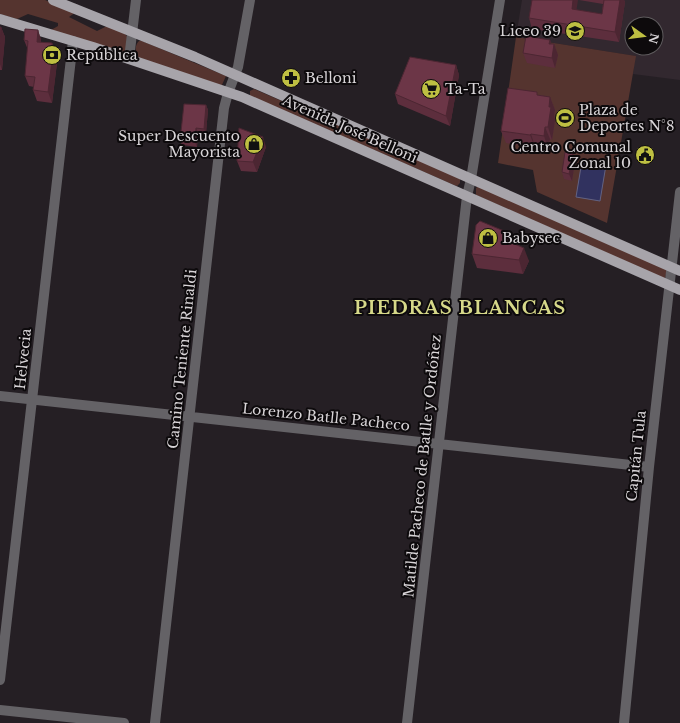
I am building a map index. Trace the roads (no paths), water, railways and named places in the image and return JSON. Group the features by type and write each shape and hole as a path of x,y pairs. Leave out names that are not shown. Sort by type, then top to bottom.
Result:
{"main road":[{"name":"Avenida José Belloni","path":"53,0 236,74 676,270"},
{"name":"Avenida José Belloni","path":"0,19 129,59 242,97 680,290"}],"street":[{"path":"129,59 136,0"},
{"name":"Camino Teniente Rinaldi","path":"155,723 224,108 228,93 236,74 250,0"},
{"name":"Matilde Pacheco de Batlle y Ordóñez","path":"407,723 467,196 500,0"},
{"name":"Helvecia","path":"0,680 73,41"},
{"name":"Capitán Tula","path":"624,723 649,467 670,286 676,270 680,192"},
{"name":"Lorenzo Batlle Pacheco","path":"0,396 649,467"},
{"path":"0,710 124,723"}],"place":[{"name":"Liceo 39","path":"575,31"},
{"name":"República","path":"52,55"},
{"name":"Belloni","path":"291,78"},
{"name":"Ta-Ta","path":"431,89"},
{"name":"Plaza de Deportes N°8","path":"565,118"},
{"name":"Super Descuento Mayorista","path":"254,144"},
{"name":"Centro Comunal Zonal 10","path":"645,155"},
{"name":"Babysec","path":"488,238"}],"district":[{"name":"PIEDRAS BLANCAS","path":"460,308"}]}
